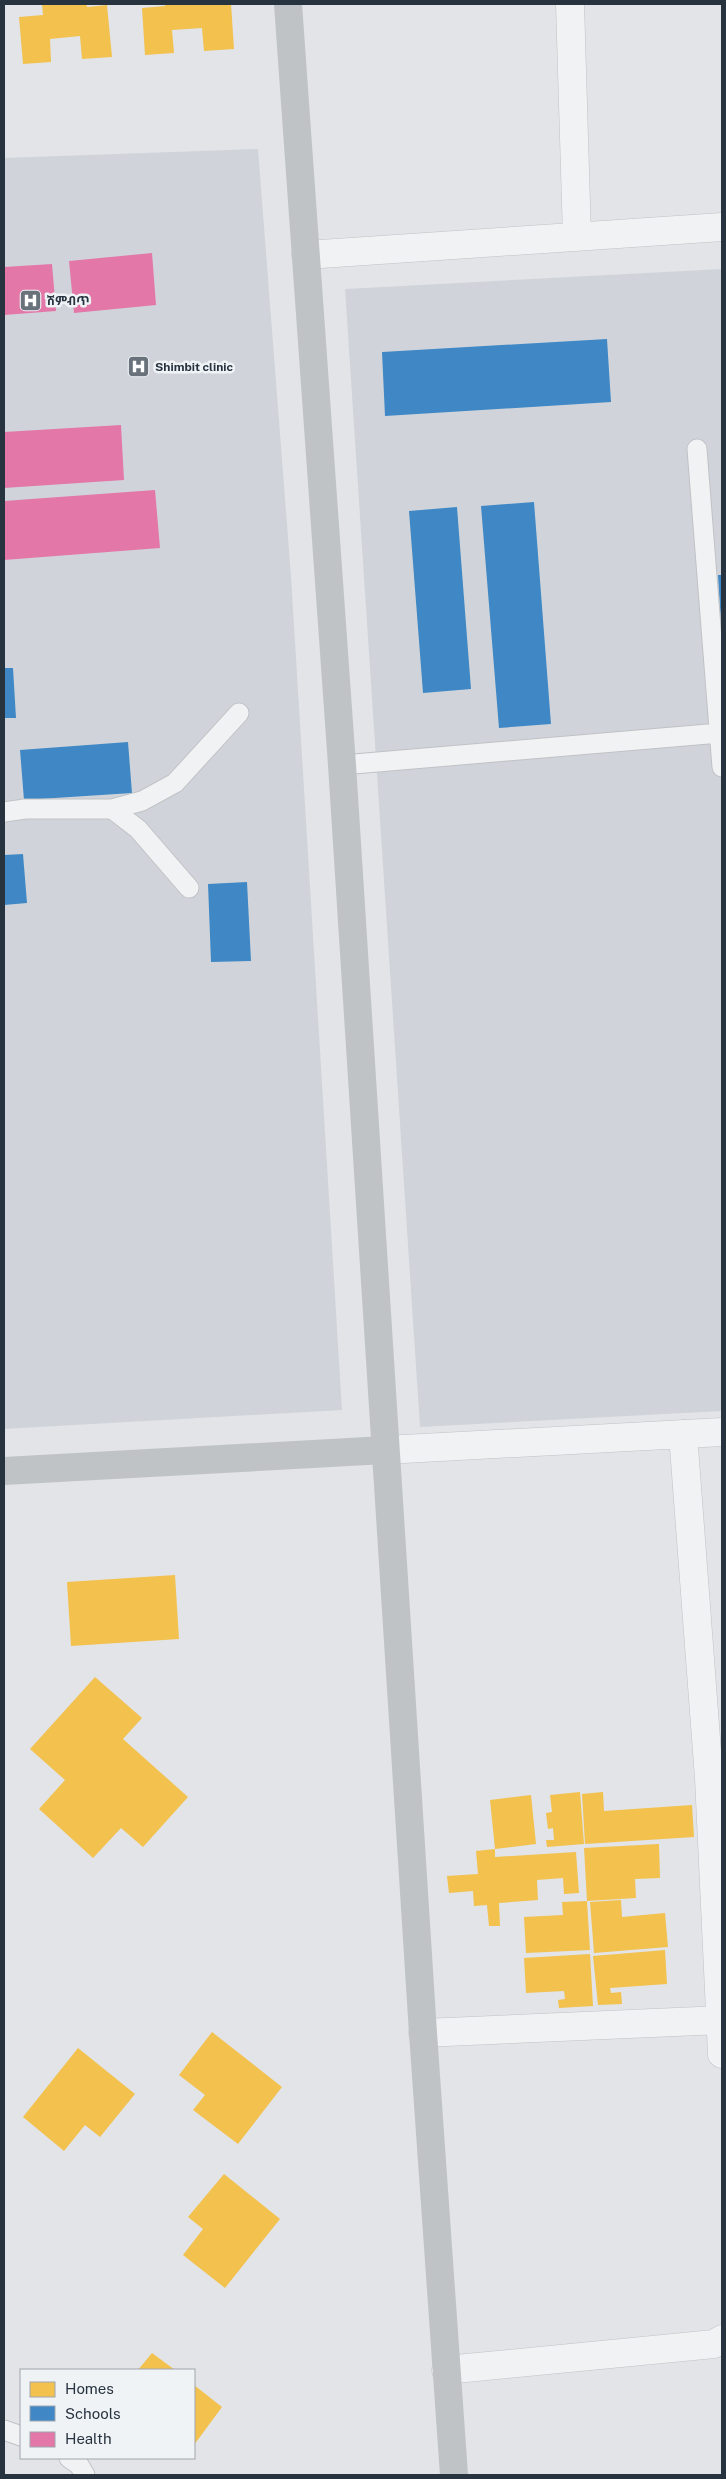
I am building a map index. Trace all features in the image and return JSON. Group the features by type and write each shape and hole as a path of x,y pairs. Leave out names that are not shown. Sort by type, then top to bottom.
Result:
{"street":[{"path":"288,4 342,765 423,2033 454,2475"},
{"path":"570,4 577,237"},
{"path":"306,255 722,227"},
{"path":"4,1471 722,1432"},
{"path":"683,1434 716,1778 722,2054"},
{"path":"423,2033 721,2020"},
{"path":"446,2370 714,2344 722,2339"}],"lane":[{"path":"698,449 722,767"},
{"path":"4,812 25,809 112,809 142,801 175,783 239,713"},
{"path":"342,765 720,733"},
{"path":"112,809 138,830 189,888"},
{"path":"4,2430 20,2436"},
{"path":"70,2459 79,2465 85,2475"}],"shaded area":[{"path":"258,149 291,576 342,1410 4,1429 4,158"},
{"path":"722,269 722,1411 420,1427 345,289"}],"building: Homes":[{"path":"42,4 87,4 87,7 107,5 112,57 82,59 80,36 50,39 51,62 23,64 19,17 43,15"},
{"path":"165,4 231,4 234,49 204,51 202,28 172,30 174,53 145,55 142,8 165,6"},
{"path":"175,1575 179,1639 71,1646 67,1582"},
{"path":"95,1677 142,1718 123,1739 188,1797 143,1847 121,1828 93,1858 39,1809 65,1780 30,1749"},
{"path":"580,1792 584,1844 547,1847 546,1840 554,1840 553,1828 548,1829 546,1813 552,1812 550,1795"},
{"path":"603,1792 604,1811 692,1805 694,1837 585,1844 582,1794"},
{"path":"531,1795 536,1844 495,1849 490,1800"},
{"path":"659,1844 660,1878 635,1879 636,1898 587,1901 584,1848"},
{"path":"495,1849 495,1857 576,1852 579,1893 564,1894 563,1878 537,1880 538,1900 499,1903 500,1926 489,1926 487,1905 474,1906 473,1891 449,1893 447,1876 478,1874 476,1851"},
{"path":"621,1900 622,1917 665,1913 668,1947 594,1953 590,1902"},
{"path":"587,1901 590,1950 526,1953 524,1917 563,1915 562,1902"},
{"path":"665,1950 667,1984 610,1988 611,1993 621,1992 622,2004 598,2005 593,1956"},
{"path":"590,1954 593,2006 559,2008 558,2000 565,1999 564,1991 526,1993 524,1958"},
{"path":"212,2032 282,2087 238,2144 193,2110 205,2095 179,2075"},
{"path":"78,2048 135,2094 100,2137 85,2125 64,2151 23,2117"},
{"path":"224,2174 280,2219 225,2288 183,2255 203,2229 188,2217"},
{"path":"152,2353 174,2369 139,2369"},
{"path":"195,2386 222,2407 195,2444"}],"building: Schools":[{"path":"607,339 611,402 385,416 382,352"},
{"path":"534,502 551,724 499,728 481,506"},
{"path":"457,507 471,689 423,693 409,511"},
{"path":"718,575 722,575 722,622 721,622"},
{"path":"4,668 13,668 16,718 4,718"},
{"path":"128,742 132,793 24,800 20,750"},
{"path":"23,854 27,903 4,905 4,855"},
{"path":"247,882 251,961 211,962 208,884"}],"building: Health":[{"path":"152,253 156,305 74,313 69,261"},
{"path":"52,264 56,311 4,315 4,267"},
{"path":"121,425 124,480 4,488 4,432"},
{"path":"155,490 160,548 4,560 4,501"}],"place":[{"name":"ሽምብጥ","path":"31,301"},
{"name":"Shimbit clinic","path":"139,367"}]}
